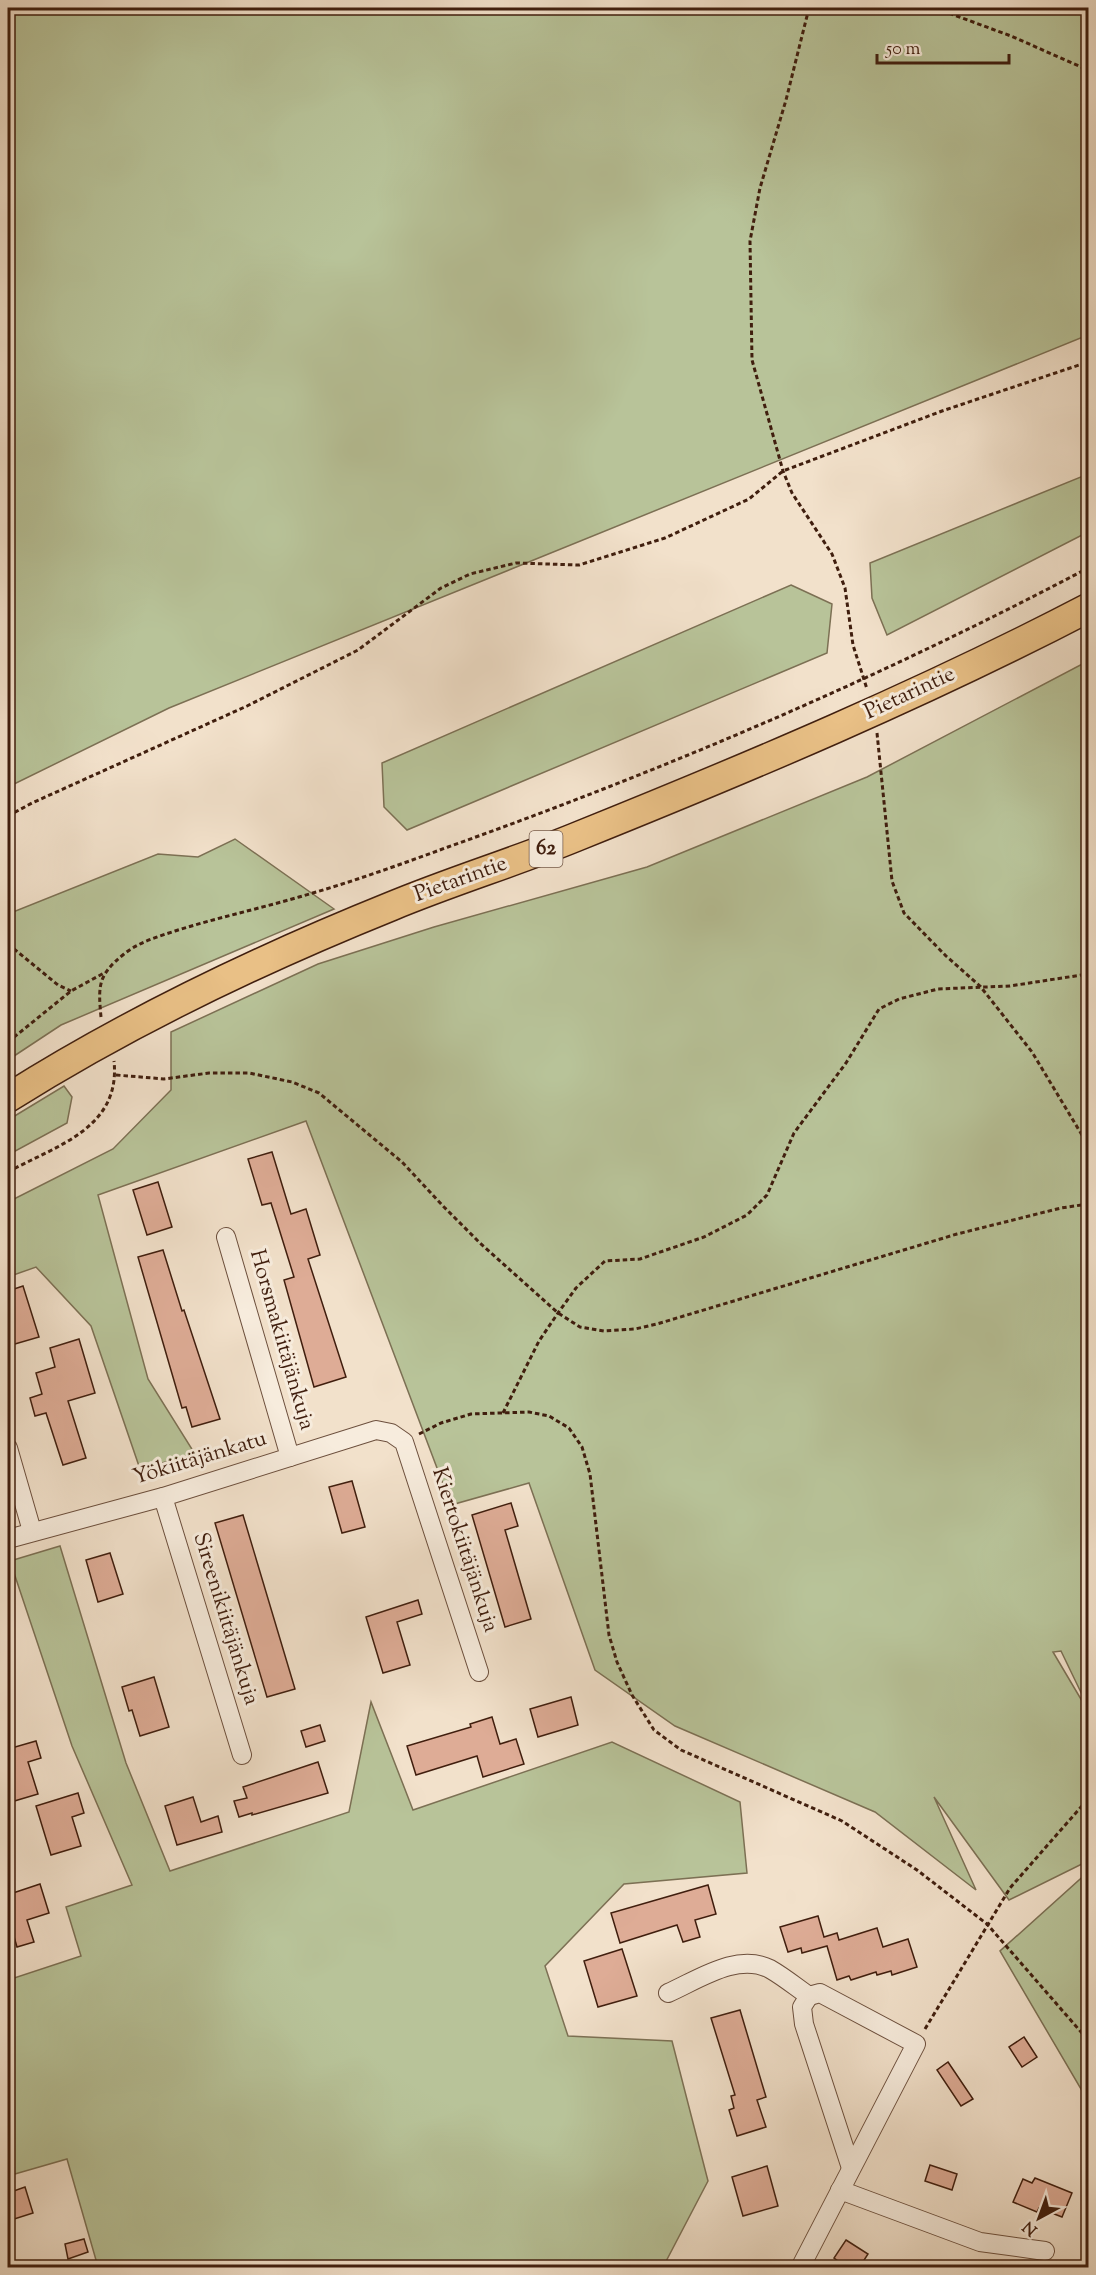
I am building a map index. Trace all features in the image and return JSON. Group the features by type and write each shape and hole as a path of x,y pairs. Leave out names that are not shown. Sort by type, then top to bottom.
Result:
{"main road":[{"name":"Pietarintie","path":"8,1098 114,1035 234,973 394,905 574,838 875,711 1089,608"}],"street":[{"name":"Horsmakiitäjänkuja","path":"226,1237 290,1457"},
{"name":"Yökiitäjänkatu","path":"8,1539 163,1497 376,1430 391,1433 404,1442"},
{"name":"Kiertokiitäjänkuja","path":"404,1442 479,1672"},
{"path":"8,1448 32,1531"},
{"name":"Sireenikiitäjänkuja","path":"163,1497 242,1755"},
{"path":"668,1993 730,1965 750,1964 768,1968 809,1996"},
{"path":"800,2268 916,2044 820,1993 809,1996 802,2007 804,2024 850,2168"},
{"path":"840,2190 980,2242 1045,2251"}],"path":[{"path":"809,8 786,100 760,188 750,241 753,360 783,471 792,493 832,554 845,588 853,645 875,711 892,881 903,913 980,986 1032,1052 1089,1145"},
{"path":"935,8 1011,36 1089,70"},
{"path":"8,816 247,706 358,650 441,588 470,574 516,563 579,565 665,538 749,499 783,471 942,411 1089,362"},
{"path":"8,1042 71,991 106,972 126,952 148,940 302,896 448,847 664,766 863,679 1089,568"},
{"path":"8,944 58,985 71,991"},
{"path":"100,1017 99,990 106,972"},
{"path":"502,1413 539,1341 558,1312 576,1288 605,1262 640,1259 705,1237 747,1215 767,1195 794,1133 846,1063 879,1010 899,999 938,989 1010,986 1089,974"},
{"path":"8,1172 65,1144 87,1129 102,1112 111,1095 116,1076 113,1053"},
{"path":"116,1076 164,1079 209,1073 249,1073 292,1082 319,1093 402,1162 480,1243 558,1312 580,1327 604,1331 635,1329 967,1231 1061,1208 1089,1204"},
{"path":"404,1442 441,1423 471,1414 529,1412 549,1416 569,1428 582,1447 590,1474 609,1635 617,1662 632,1695 654,1730 681,1750 842,1821 917,1870 987,1924 1089,2040"},
{"path":"916,2044 1010,1888 1089,1799"}],"green space":[{"path":"8,8 1088,8 1088,335 169,708 8,787"},
{"path":"1088,474 1088,532 887,635 872,598 870,563"},
{"path":"791,585 832,604 827,653 407,830 384,807 382,763"},
{"path":"1088,661 1088,1707 1061,1651 1053,1652 1088,1711 1088,1861 1009,1900 934,1797 976,1890 875,1812 675,1726 595,1670 529,1483 451,1505 306,1121 98,1195 148,1379 195,1454 140,1469 91,1326 36,1267 8,1277 8,1202 113,1149 171,1090 171,1032 318,964 434,927 647,867 867,777"},
{"path":"235,839 334,909 61,1025 8,1060 8,914 158,854 198,857"},
{"path":"64,1086 72,1097 67,1123 8,1155 8,1120"},
{"path":"60,1546 126,1763 170,1871 349,1812 371,1702 413,1810 612,1742 740,1802 747,1873 624,1884 545,1966 568,2036 672,2041 708,2181 663,2267 98,2267 67,2159 8,2176 8,1980 81,1956 66,1907 132,1885 72,1746 10,1561"},
{"path":"1088,1872 1088,2101 1000,1951"}],"building":[{"path":"272,1152 291,1214 306,1209 320,1255 308,1259 346,1377 314,1387 284,1280 294,1277 271,1203 262,1205 248,1159"},
{"path":"158,1182 172,1227 147,1235 133,1190"},
{"path":"163,1250 220,1419 192,1427 186,1407 182,1408 138,1257"},
{"path":"23,1286 39,1337 8,1346 8,1291"},
{"path":"79,1339 95,1393 68,1401 86,1458 63,1465 46,1413 35,1416 30,1398 42,1394 36,1373 55,1367 50,1348"},
{"path":"352,1481 365,1527 342,1533 329,1487"},
{"path":"511,1503 518,1526 505,1530 531,1619 505,1627 472,1515"},
{"path":"243,1515 295,1689 267,1697 215,1523"},
{"path":"110,1553 123,1594 98,1602 86,1560"},
{"path":"418,1600 422,1614 397,1622 410,1665 383,1673 366,1617"},
{"path":"154,1677 169,1727 140,1736 122,1687"},
{"path":"571,1697 578,1725 538,1737 530,1709"},
{"path":"492,1717 500,1744 516,1739 524,1764 483,1777 477,1756 416,1775 407,1746 471,1727 470,1724"},
{"path":"320,1725 325,1741 306,1747 301,1731"},
{"path":"36,1741 41,1758 28,1762 38,1794 11,1802 8,1790 8,1749"},
{"path":"318,1762 328,1793 239,1817 234,1801 247,1798 243,1787"},
{"path":"78,1793 84,1813 72,1817 81,1846 51,1855 36,1806"},
{"path":"193,1797 201,1822 218,1816 222,1832 177,1845 165,1806"},
{"path":"40,1884 49,1913 27,1920 34,1942 17,1947 8,1916 8,1906 13,1904 10,1894"},
{"path":"708,1885 716,1914 695,1920 700,1937 683,1942 677,1925 620,1943 611,1913"},
{"path":"818,1916 824,1937 837,1933 839,1940 877,1928 883,1947 908,1939 917,1967 892,1975 891,1971 877,1975 876,1972 851,1980 849,1976 837,1980 827,1946 802,1953 801,1948 788,1952 780,1927"},
{"path":"622,1949 637,1996 598,2007 584,1961"},
{"path":"740,2010 766,2097 757,2100 766,2127 737,2136 729,2110 734,2108 731,2096 735,2095 711,2018"},
{"path":"1024,2037 1037,2057 1022,2067 1009,2047"},
{"path":"948,2062 973,2099 961,2106 937,2070"},
{"path":"930,2165 957,2174 952,2190 925,2181"},
{"path":"767,2166 778,2206 743,2216 732,2177"},
{"path":"1035,2178 1072,2193 1062,2217 1039,2208 1037,2212 1013,2202 1023,2179 1032,2183"},
{"path":"25,2187 33,2213 8,2221 8,2193"},
{"path":"84,2239 88,2252 68,2259 65,2244"},
{"path":"846,2240 868,2254 859,2268 848,2268 834,2258"}]}
